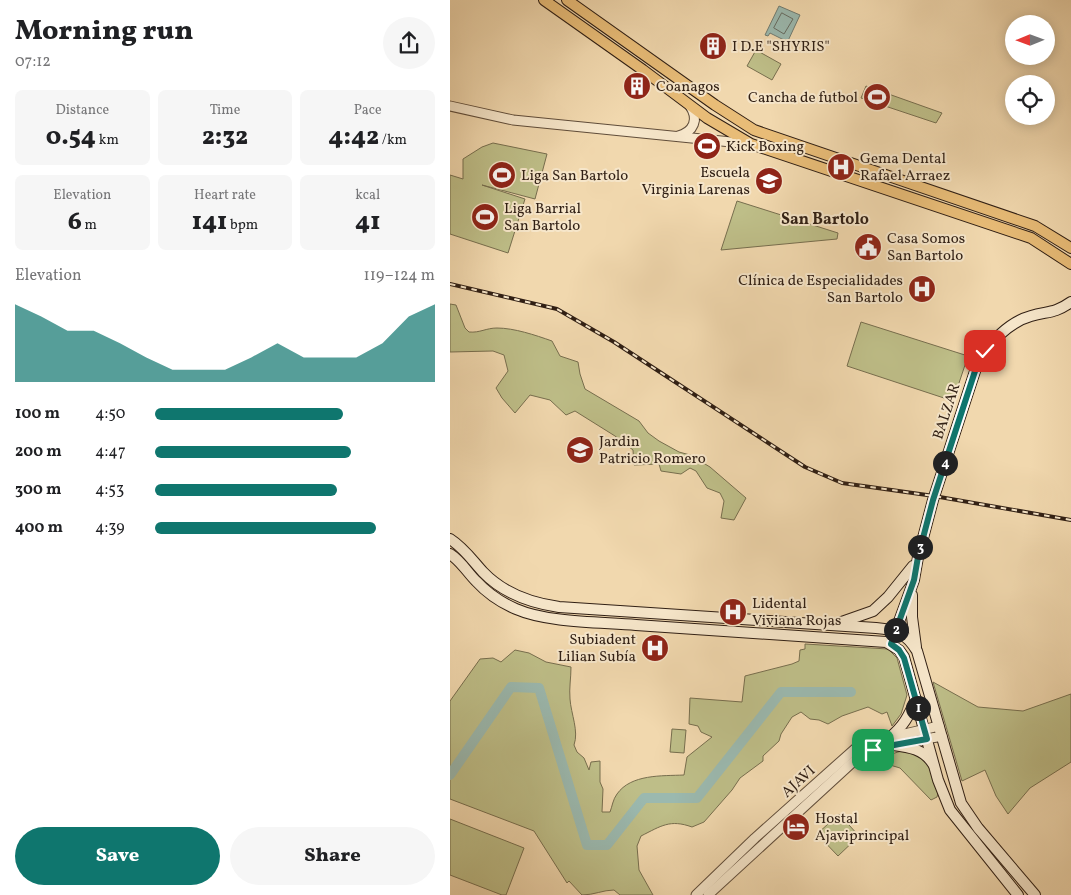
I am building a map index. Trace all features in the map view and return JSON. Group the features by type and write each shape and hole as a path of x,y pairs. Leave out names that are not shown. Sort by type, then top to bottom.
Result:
{"main road":[{"path":"544,0 644,70 690,106 750,144 1031,238 1071,264"},
{"path":"567,0 714,105 754,130 1035,226 1071,248"},
{"name":"BALZAR","path":"888,643 978,362 990,345 1014,323 1031,316 1052,313 1071,302"},
{"path":"450,540 460,546 484,573 500,586 530,601 545,605 892,630 908,638 917,651"},
{"path":"450,554 459,561 477,583 495,597 516,609 546,618 888,643 902,652 934,766 950,810 1018,895"},
{"path":"831,625 873,611 888,596 915,562"},
{"name":"BALZAR","path":"892,630 914,580 915,562"},
{"path":"914,580 912,617 917,651 961,803 978,828 1035,895"},
{"path":"916,699 906,722 891,741 918,750 926,755 934,766"}],"street":[{"path":"450,106 513,120 750,144"},
{"path":"669,136 684,134 692,127 695,116 690,106"},
{"name":"AJAVI","path":"696,895 755,838 857,747 940,731"},
{"name":"AJAVI","path":"708,895 854,761 891,741"}],"green space":[{"path":"756,50 781,64 772,80 747,66"},
{"path":"866,86 942,113 936,123 861,98"},
{"path":"493,143 547,154 535,199 482,185 525,199 508,253 450,234 450,175 463,179 463,159 482,147"},
{"path":"737,201 838,233 837,239 721,250"},
{"path":"450,304 456,305 465,328 469,332 504,328 525,332 552,341 560,356 578,362 585,389 639,421 648,433 659,441 679,452 690,455 710,467 746,498 734,520 721,518 724,501 720,493 707,488 696,471 690,468 681,474 661,471 659,464 634,465 633,450 615,436 575,411 566,415 550,400 530,395 515,413 496,388 508,371 504,355 493,351 450,352"},
{"path":"861,322 968,356 953,401 847,366"},
{"path":"805,644 888,649 897,658 907,695 901,714 892,726 887,712 882,714 868,707 842,716 828,724 810,719 801,712 792,717 781,734 779,741 763,756 763,761 740,778 704,822 692,827 678,824 666,825 641,836 637,846 639,870 653,895 620,895 614,890 582,895 569,881 567,883 534,831 450,799 450,701 480,659 493,658 501,662 515,650 529,653 546,662 571,667 570,695 575,728 574,745 577,752 584,758 589,770 591,762 600,761 600,782 603,789 602,812 610,812 617,794 630,783 648,777 684,775 687,757 712,737 701,732 698,726 689,724 690,698 742,702 745,676 799,661 800,650 805,649"},
{"path":"933,682 978,707 1023,711 1071,694 1071,762 1030,788 1008,814 996,796 985,770 962,781"},
{"path":"672,729 686,730 684,753 670,752"},
{"path":"905,750 928,761 938,793 937,797 931,800 900,768 890,765 873,764 871,760"},
{"path":"839,814 859,836 838,856 817,834"},
{"path":"450,819 524,848 506,895 450,875"}],"water":[{"path":"779,6 800,15 787,43 770,33 768,36 765,35"}],"waterway":[{"path":"450,775 511,687 539,688 587,845 607,845 644,798 697,798 781,692 851,692"}],"railway":[{"path":"450,284 557,309 614,342 805,467 842,483 934,496 1071,520"}],"place":[{"name":"I D.E \"SHYRIS\"","path":"713,46"},
{"name":"Coanagos","path":"637,86"},
{"name":"Cancha de futbol","path":"877,97"},
{"name":"Kick Boxing","path":"707,146"},
{"name":"Gema Dental Rafael Arraez","path":"841,167"},
{"name":"Liga San Bartolo","path":"502,175"},
{"name":"Escuela Virginia Larenas","path":"769,181"},
{"name":"Liga Barrial San Bartolo","path":"485,217"},
{"name":"Casa Somos San Bartolo","path":"868,247"},
{"name":"Clínica de Especialidades San Bartolo","path":"922,289"},
{"name":"Jardin Patricio Romero","path":"580,450"},
{"name":"Lidental Viviana Rojas","path":"733,612"},
{"name":"Subiadent Lilian Subía","path":"655,648"},
{"name":"Hostal Ajaviprincipal","path":"796,827"}],"district":[{"name":"San Bartolo","path":"825,218"}],"route":[{"path":"873,750 927,739 902,652 891,644 914,580 933,500 978,362 985,351"}]}
